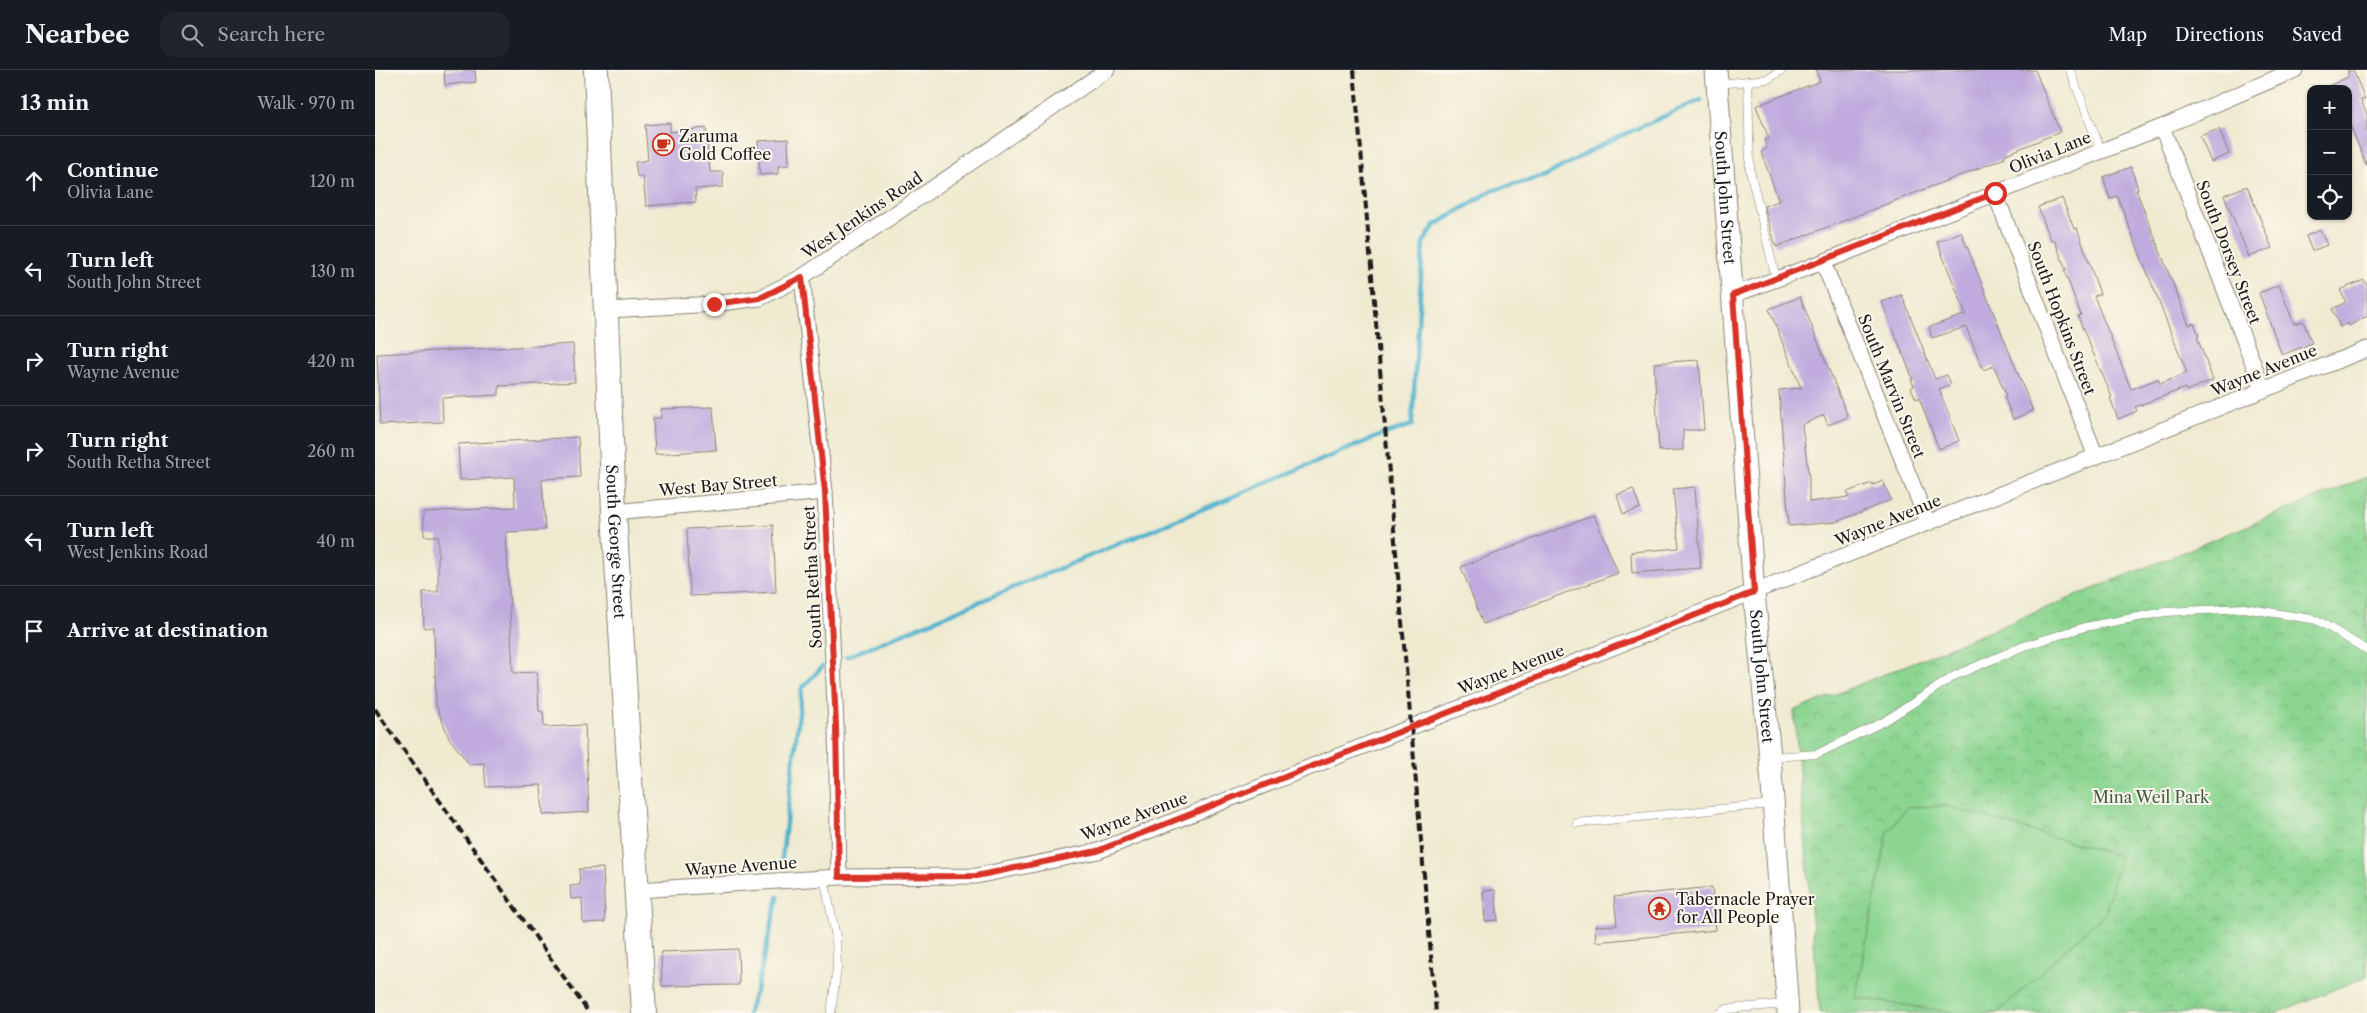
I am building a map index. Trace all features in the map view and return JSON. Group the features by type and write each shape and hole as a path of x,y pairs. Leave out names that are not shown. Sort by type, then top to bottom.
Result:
{"main road":[{"name":"South George Street","path":"597,70 614,512 644,1013"}],"street":[{"name":"West Jenkins Road","path":"607,310 714,304 760,298 802,277 1107,70"},
{"name":"Olivia Lane","path":"1733,295 1823,262 2162,127 2295,70"},
{"name":"South John Street","path":"1716,77 1754,592 1770,757 1787,1008"},
{"name":"South Dorsey Street","path":"2162,127 2263,389"},
{"name":"South Hopkins Street","path":"1995,193 2095,457"},
{"name":"South Marvin Street","path":"1823,262 1928,523"},
{"name":"South Retha Street","path":"802,277 825,492 836,726 832,877"},
{"name":"Wayne Avenue","path":"638,890 832,877 976,876 1097,851 2367,349"},
{"name":"West Bay Street","path":"614,512 825,492"}],"lane":[{"path":"1716,77 1748,81 1769,79 1782,70"},
{"path":"2070,70 2101,151"},
{"path":"1748,81 1750,170 1776,279"},
{"path":"1770,757 1817,754 1885,721 1956,675 2024,646 2085,627 2156,614 2244,608 2317,620 2367,650"},
{"path":"1577,823 1773,804"},
{"path":"831,1013 837,968 832,877"},
{"path":"1720,1013 1733,1008 1787,1008"}],"green space":[{"name":"Mina Weil Park","path":"2367,477 2367,976 2276,1013 1820,1013 1794,711"},
{"path":"1945,806 2120,856 2105,913 1997,1013 1960,1013 1855,998 1888,831 1907,807"}],"building":[{"path":"444,70 475,70 476,82 445,85"},
{"path":"1816,70 2035,70 2060,132 2004,155 2005,158 1776,247 1764,206 1779,201 1761,152 1767,148 1764,140 1769,139 1756,106 1820,81"},
{"path":"2348,70 2353,70 2365,99 2361,100 2367,115 2367,166 2352,130 2352,85 2331,85 2348,77"},
{"path":"670,123 670,132 706,128 710,172 723,172 723,187 695,189 696,202 646,206 643,176 637,176 635,162 648,160 645,125"},
{"path":"2219,129 2229,154 2211,162 2200,136"},
{"path":"788,139 789,165 778,166 778,174 760,175 758,141"},
{"path":"2131,167 2138,189 2136,190 2189,325 2194,323 2199,336 2197,337 2213,380 2186,391 2185,388 2135,407 2137,411 2118,419 2110,398 2112,397 2080,322 2078,316 2081,315 2064,270 2066,270 2054,239 2051,240 2038,207 2062,198 2074,229 2077,228 2100,294 2094,296 2131,389 2158,379 2160,384 2187,373 2117,196 2110,199 2103,177"},
{"path":"2247,186 2272,248 2249,257 2224,195"},
{"path":"2320,230 2327,245 2312,251 2306,236"},
{"path":"1961,232 2033,411 2013,419 2004,396 2006,395 1994,366 1983,370 1966,327 1932,338 1929,327 1966,314 1937,242"},
{"path":"2364,280 2367,286 2367,316 2349,326 2348,323 2340,327 2332,309 2346,302 2340,290"},
{"path":"2279,285 2294,324 2303,321 2312,343 2282,355 2259,293"},
{"path":"1902,295 1935,379 1947,375 1951,384 1939,389 1959,441 1939,449 1919,398 1916,399 1911,388 1914,386 1911,379 1913,379 1882,302"},
{"path":"1800,297 1848,417 1828,425 1824,415 1802,425 1809,478 1809,502 1849,497 1847,492 1883,481 1891,500 1836,522 1789,526 1779,390 1801,388 1769,309"},
{"path":"573,344 575,382 499,386 499,395 442,398 443,422 380,425 377,354"},
{"path":"1699,360 1704,430 1683,430 1683,450 1659,451 1654,363"},
{"path":"713,407 716,450 655,454 653,418 661,418 661,409"},
{"path":"578,437 580,477 542,479 545,530 506,532 513,673 537,672 539,711 543,712 544,727 585,725 589,812 543,815 541,785 486,787 484,763 469,764 449,738 436,705 434,627 424,628 423,592 438,592 438,536 424,536 423,512 515,507 514,477 460,480 458,444"},
{"path":"1695,487 1701,568 1632,573 1631,552 1679,548 1673,489"},
{"path":"1633,489 1640,508 1623,514 1617,495"},
{"path":"1594,515 1618,573 1483,624 1461,567"},
{"path":"773,525 776,592 690,596 687,529"},
{"path":"603,868 605,922 583,923 582,898 571,899 570,886 580,885 579,869"},
{"path":"1712,887 1716,930 1596,942 1595,926 1617,925 1614,897"},
{"path":"1495,890 1498,920 1485,921 1483,891"},
{"path":"738,949 739,985 662,986 661,952"}],"waterway":[{"path":"846,657 1379,436 1412,425 1423,243 1434,226 1491,191 1545,176 1607,142 1701,100"},
{"path":"781,866 802,688 822,667"},
{"path":"748,1013 757,987 778,897"}],"railway":[{"path":"1354,70 1436,1013"},
{"path":"375,709 589,1013"}],"place":[{"name":"Zaruma Gold Coffee","path":"663,145"},
{"name":"Tabernacle Prayer for All People","path":"1660,908"}],"route":[{"path":"714,304 760,298 802,277 825,492 836,726 839,877 976,876 1097,851 1754,592 1733,295 1823,262 1995,193"}]}
